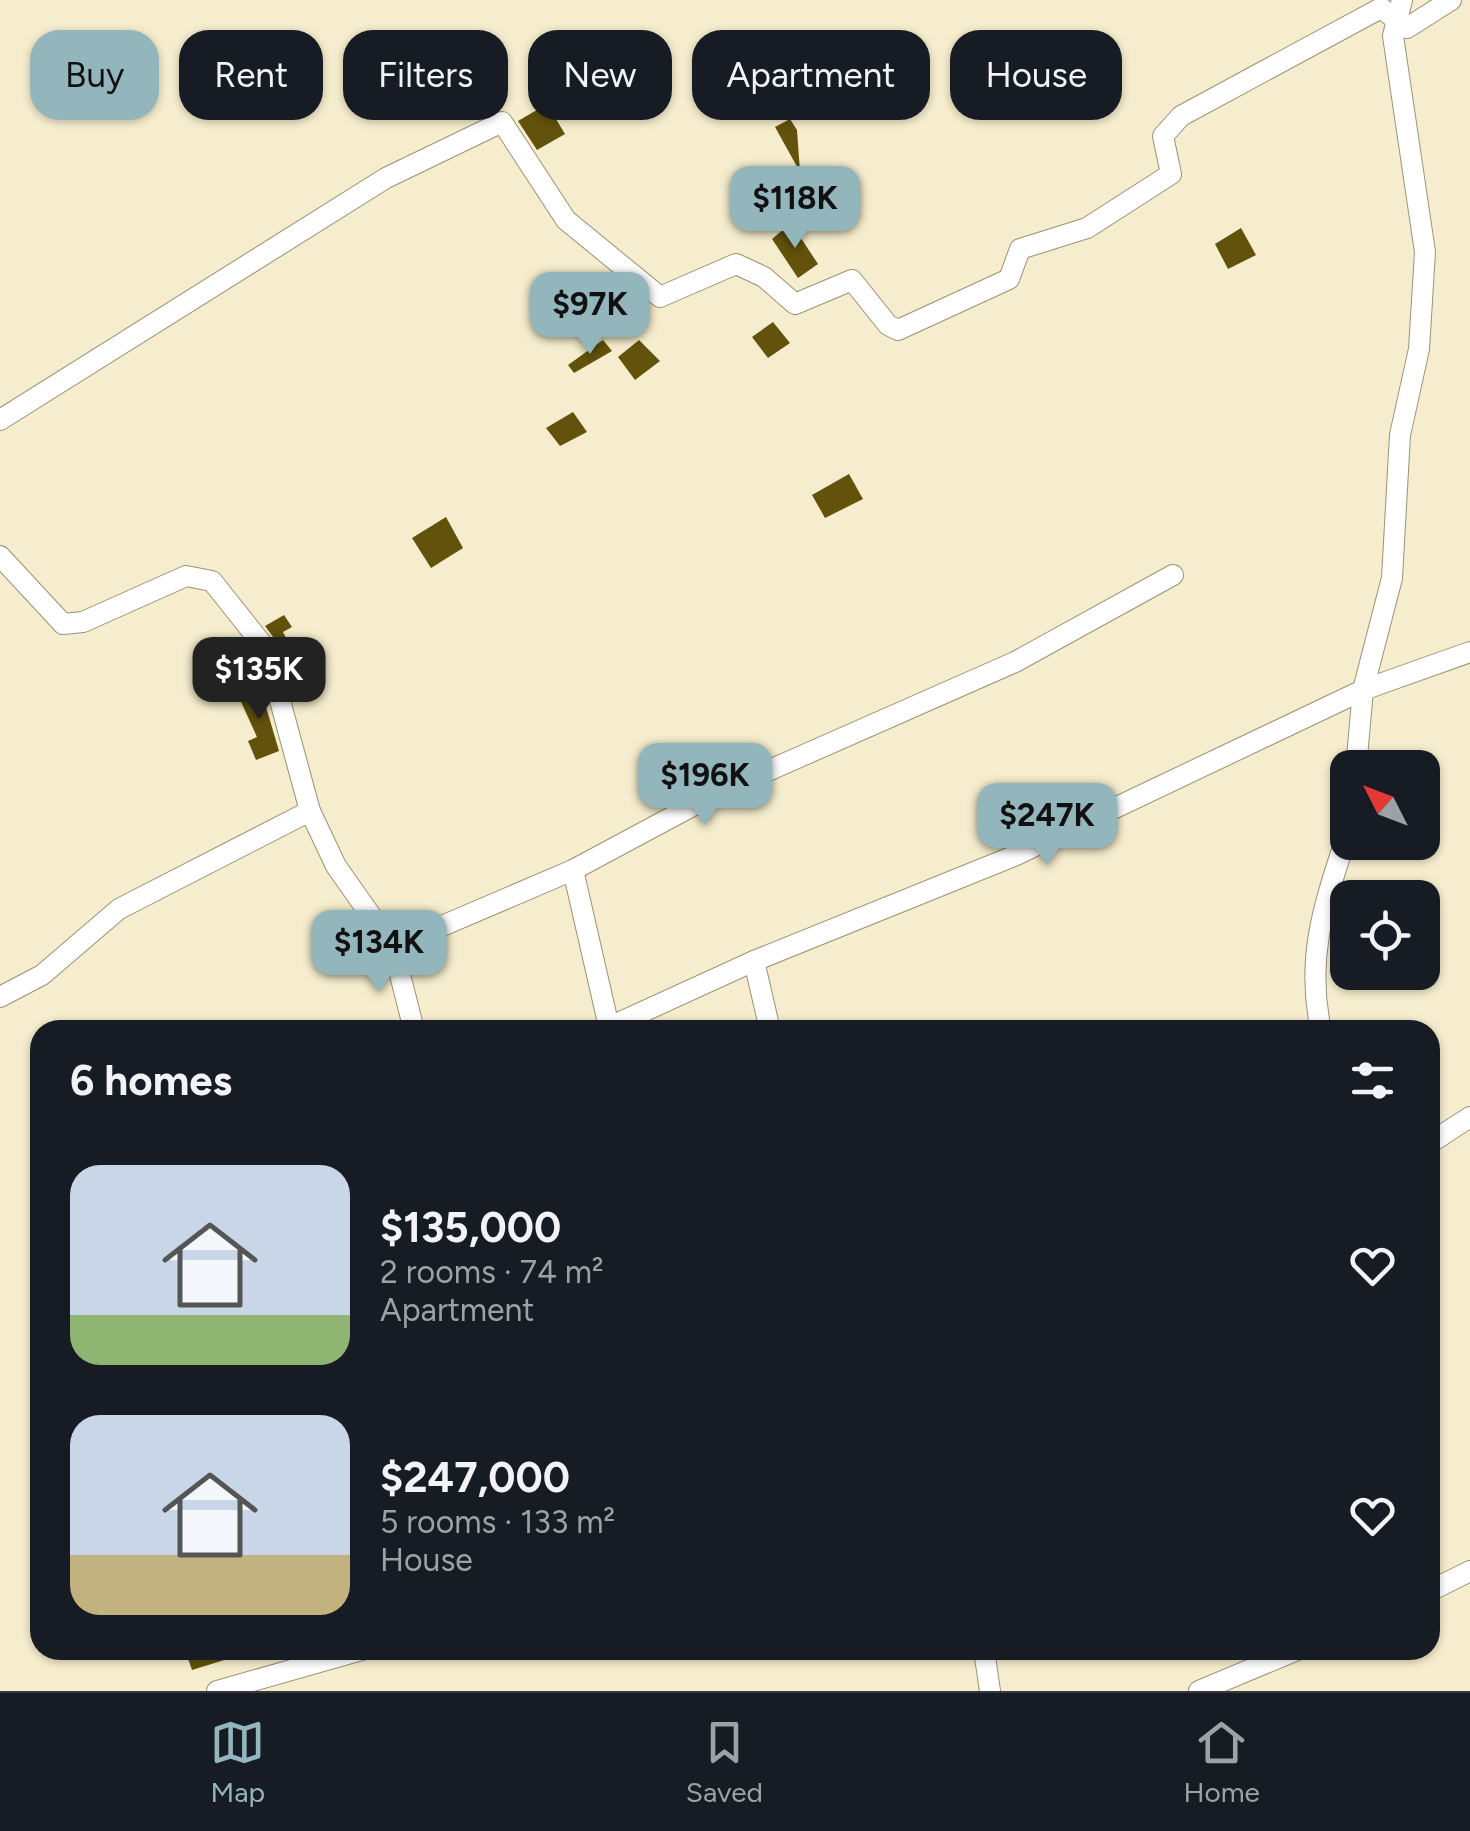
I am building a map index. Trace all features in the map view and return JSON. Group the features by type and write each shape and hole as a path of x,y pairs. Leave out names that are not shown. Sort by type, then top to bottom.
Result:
{"street":[{"path":"1388,7 1407,28 1451,0"},
{"path":"0,420 386,178 502,122 566,220 660,297 736,264 764,277 795,304 852,280 888,325 898,330 1009,279 1020,249 1086,228 1171,174 1163,136 1181,116 1388,7"},
{"path":"1357,750 1362,690 1392,578 1400,436 1418,349 1425,252 1388,7"},
{"path":"0,556 63,624 82,622 186,576 212,581 266,649 310,810 336,866 393,948 411,1020"},
{"path":"393,948 573,870 711,796 1015,662 1173,575"},
{"path":"624,1020 754,961 1014,856 1362,690 1470,652"},
{"path":"0,997 42,975 120,909 310,810"},
{"path":"1319,1020 1312,990 1318,924 1339,860"},
{"path":"573,870 604,1020"},
{"path":"754,961 768,1020"},
{"path":"1440,1137 1470,1117"},
{"path":"1440,1585 1470,1571"},
{"path":"217,1691 327,1660"},
{"path":"985,1660 990,1691"},
{"path":"1199,1691 1274,1660"}],"building":[{"path":"528,115 528,120 557,120 565,134 537,150 518,121"},
{"path":"791,120 797,130 800,172 775,127"},
{"path":"791,223 818,264 798,278 772,239"},
{"path":"1241,228 1256,255 1228,269 1215,244"},
{"path":"773,322 790,343 768,358 752,337"},
{"path":"603,340 612,351 574,373 568,365"},
{"path":"639,340 660,361 635,380 618,357"},
{"path":"573,412 587,432 560,446 546,428"},
{"path":"849,474 863,499 825,518 812,495"},
{"path":"446,517 463,548 431,568 412,538"},
{"path":"284,615 292,627 283,632 298,662 286,669 279,645 265,626"},
{"path":"259,683 279,751 256,760 248,741 257,737 237,693"},
{"path":"188,1660 224,1660 192,1670"}]}
